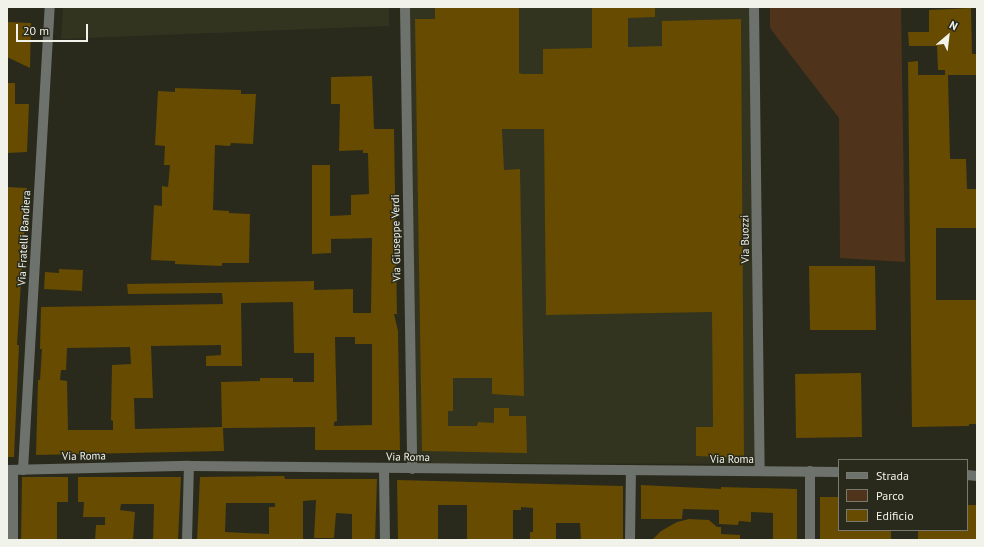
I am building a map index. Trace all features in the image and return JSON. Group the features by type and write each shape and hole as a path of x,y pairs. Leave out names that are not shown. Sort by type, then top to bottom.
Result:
{"street":[{"name":"Via Fratelli Bandiera","path":"13,540 14,470 50,7"},
{"name":"Via Giuseppe Verdi","path":"405,7 412,469"},
{"name":"Via Buozzi","path":"754,7 760,471"},
{"name":"Via Roma","path":"14,470 189,466 384,469 838,472"},
{"path":"188,540 189,466"},
{"path":"384,469 385,540"},
{"path":"630,540 631,470"},
{"path":"810,471 810,540"}],"shaded area":[{"path":"63,7 389,7 389,26 61,39"},
{"path":"410,7 749,7 755,464 416,463"}],"green space":[{"path":"770,7 901,7 905,262 840,258 839,118 770,28"}],"building":[{"path":"435,7 519,7 519,73 522,74 543,74 543,49 592,48 592,7 655,7 655,17 628,18 628,47 662,46 662,21 741,19 744,458 696,456 696,427 713,427 712,312 546,315 544,129 502,129 504,170 520,169 524,396 492,394 492,378 453,378 453,411 448,411 448,426 477,426 478,422 494,423 494,408 509,408 509,416 526,416 527,453 422,451 415,19 435,19"},
{"path":"971,8 972,54 977,54 977,75 948,75 950,159 966,159 967,189 977,189 977,228 936,228 936,300 977,300 977,424 969,424 969,426 912,427 908,62 918,61 918,75 945,75 945,70 938,70 937,46 909,46 908,32 929,32 929,10"},
{"path":"7,22 31,23 30,68 7,57"},
{"path":"372,76 374,129 394,129 397,314 394,314 398,331 400,450 315,450 315,427 223,428 224,451 36,455 38,380 40,380 42,349 40,349 41,307 223,304 222,293 128,294 127,284 314,281 314,290 353,289 353,313 371,313 372,238 331,239 331,253 312,254 312,165 330,165 330,216 351,215 351,195 369,194 368,153 363,153 363,150 339,151 340,104 331,104 331,77","holes":["293,302 294,353 314,353 314,382 293,382 293,378 260,378 260,381 221,382 222,427 135,429 134,398 153,398 151,346 221,345 221,355 206,356 206,366 242,366 241,303","335,337 355,337 355,344 372,344 372,425 334,426 334,422 337,421","130,347 131,364 112,365 111,420 113,421 113,430 68,430 67,381 60,380 61,370 66,370 67,348"]},
{"path":"7,83 15,83 15,104 29,104 27,152 7,153"},
{"path":"175,88 241,90 241,94 256,94 253,144 231,143 230,146 215,145 213,210 229,211 229,213 250,214 249,263 222,263 222,266 175,264 175,261 151,260 154,205 162,206 162,186 168,187 170,165 164,165 165,146 155,145 158,91 175,92"},
{"path":"7,187 27,188 17,345 19,345 14,457 7,457"},
{"path":"809,266 875,266 876,330 810,330"},
{"path":"59,269 83,270 82,291 44,289 45,272 59,273"},
{"path":"861,373 862,437 796,438 795,374"},
{"path":"284,476 285,479 377,479 375,540 352,540 352,514 336,513 334,538 314,538 316,500 303,501 303,540 197,540 200,477","holes":["226,503 275,503 275,507 269,507 269,534 225,532"]},
{"path":"22,477 68,477 68,502 57,502 57,540 21,540"},
{"path":"78,477 181,477 178,540 153,540 154,504 121,504 120,510 135,512 133,540 95,540 96,525 105,525 105,517 83,517 84,502 78,502"},
{"path":"397,480 623,486 623,540 581,540 580,523 556,523 556,540 530,540 530,532 533,532 533,508 521,507 521,510 513,510 513,540 467,540 467,505 438,505 438,540 398,540"},
{"path":"641,485 721,489 721,487 797,489 797,540 773,540 773,513 751,512 751,522 739,521 738,525 719,524 719,510 683,509 682,519 641,519"},
{"path":"820,497 838,497 838,531 891,531 891,540 820,540"},
{"path":"968,505 977,505 977,540 918,540 918,531 968,531"},
{"path":"689,519 709,520 717,527 721,527 721,534 740,535 740,540 652,540 661,531 677,522"}]}
